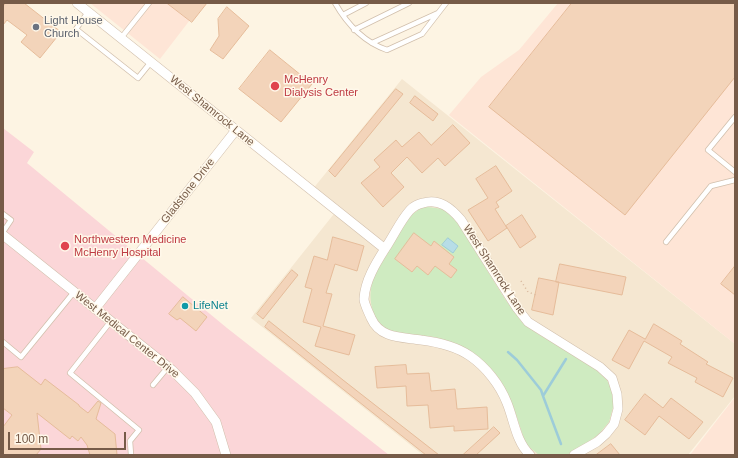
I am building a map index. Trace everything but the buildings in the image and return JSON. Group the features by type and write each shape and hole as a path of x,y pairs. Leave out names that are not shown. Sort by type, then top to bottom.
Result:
{"street":[{"name":"West Shamrock Lane","path":"83,6 385,249"},
{"name":"Gladstone Drive","path":"96,309 236,130"},
{"name":"West Shamrock Lane","path":"530,455 524,450 519,440 507,402 499,387 484,367 469,355 452,347 422,340 398,338 382,332 372,320 364,300 366,285 385,249 410,210 418,204 435,201 454,212 461,220 516,308 528,322 600,367 612,378 617,394 618,409 614,424 597,442 574,455"},
{"name":"West Medical Center Drive","path":"3,235 168,367 196,393 216,422 226,455"}],"lane":[{"path":"121,38 149,3"},
{"path":"335,3 354,30 372,43 387,50 422,34 446,3"},
{"path":"343,15 366,3"},
{"path":"354,30 409,3"},
{"path":"83,6 76,29 138,78 151,62"},
{"path":"372,43 438,13"},
{"path":"735,117 708,150 735,172"},
{"path":"666,242 711,186 735,180"},
{"path":"3,214 11,220 3,232"},
{"path":"3,342 21,357 74,292"},
{"path":"111,321 70,373 139,430 130,441 131,455"},
{"path":"153,385 168,367"}],"path":[{"path":"521,281 528,292 536,295"}],"shaded area":[{"path":"90,3 203,3 160,59"},
{"path":"558,3 735,3 735,344 449,115 481,77 519,50"},
{"path":"402,79 735,344 735,396 688,455 423,455 251,318 337,210 312,190"},
{"name":"Northwestern Medicine McHenry Hospital","path":"3,128 34,152 27,163 227,328 389,455 3,455"},
{"path":"735,397 735,455 690,455"}],"green space":[{"path":"428,207 443,209 455,219 505,299 521,321 538,334 593,367 607,380 612,391 614,404 609,422 598,435 573,452 566,455 539,455 528,446 506,390 493,371 474,354 454,344 430,336 407,336 393,332 385,328 378,321 371,305 371,286 374,276 410,216 421,208"}],"water":[{"path":"448,238 458,246 453,253 442,245"}],"waterway":[{"path":"508,352 517,360 541,390 543,396"},
{"path":"561,444 543,396 566,359"}],"place":[{"name":"Light House Church","path":"36,27"},
{"name":"McHenry Dialysis Center","path":"275,86"},
{"name":"Northwestern Medicine McHenry Hospital","path":"65,246"},
{"name":"LifeNet","path":"185,306"}]}
